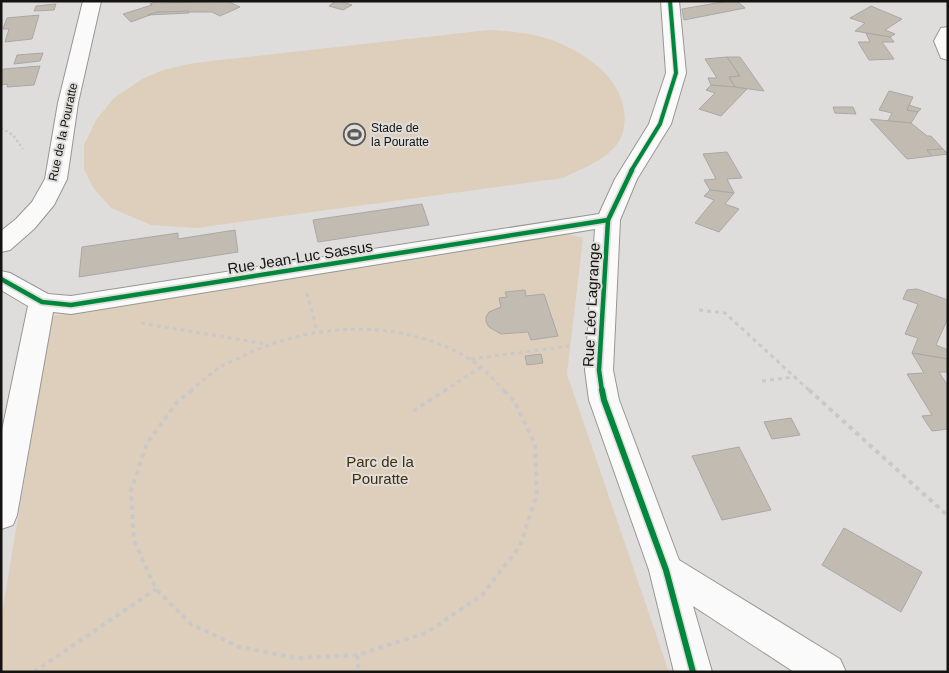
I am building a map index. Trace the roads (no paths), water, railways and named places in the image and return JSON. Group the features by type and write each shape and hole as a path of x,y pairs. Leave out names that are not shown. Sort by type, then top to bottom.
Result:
{"street":[{"name":"Rue de la Pouratte","path":"1,244 25,224 42,205 56,178 68,103 92,1"},
{"name":"Rue Léo Lagrange","path":"670,1 676,73 660,124 626,179 608,220 599,370 604,400 666,570 693,672"},
{"name":"Rue Jean-Luc Sassus","path":"1,279 42,302 71,305 608,220"},
{"path":"1,515 42,302"},
{"path":"666,570 827,672"}],"place":[{"name":"Stade de la Pouratte","path":"355,135"}],"park label":[{"name":"Parc de la Pouratte","path":"380,470"}]}
